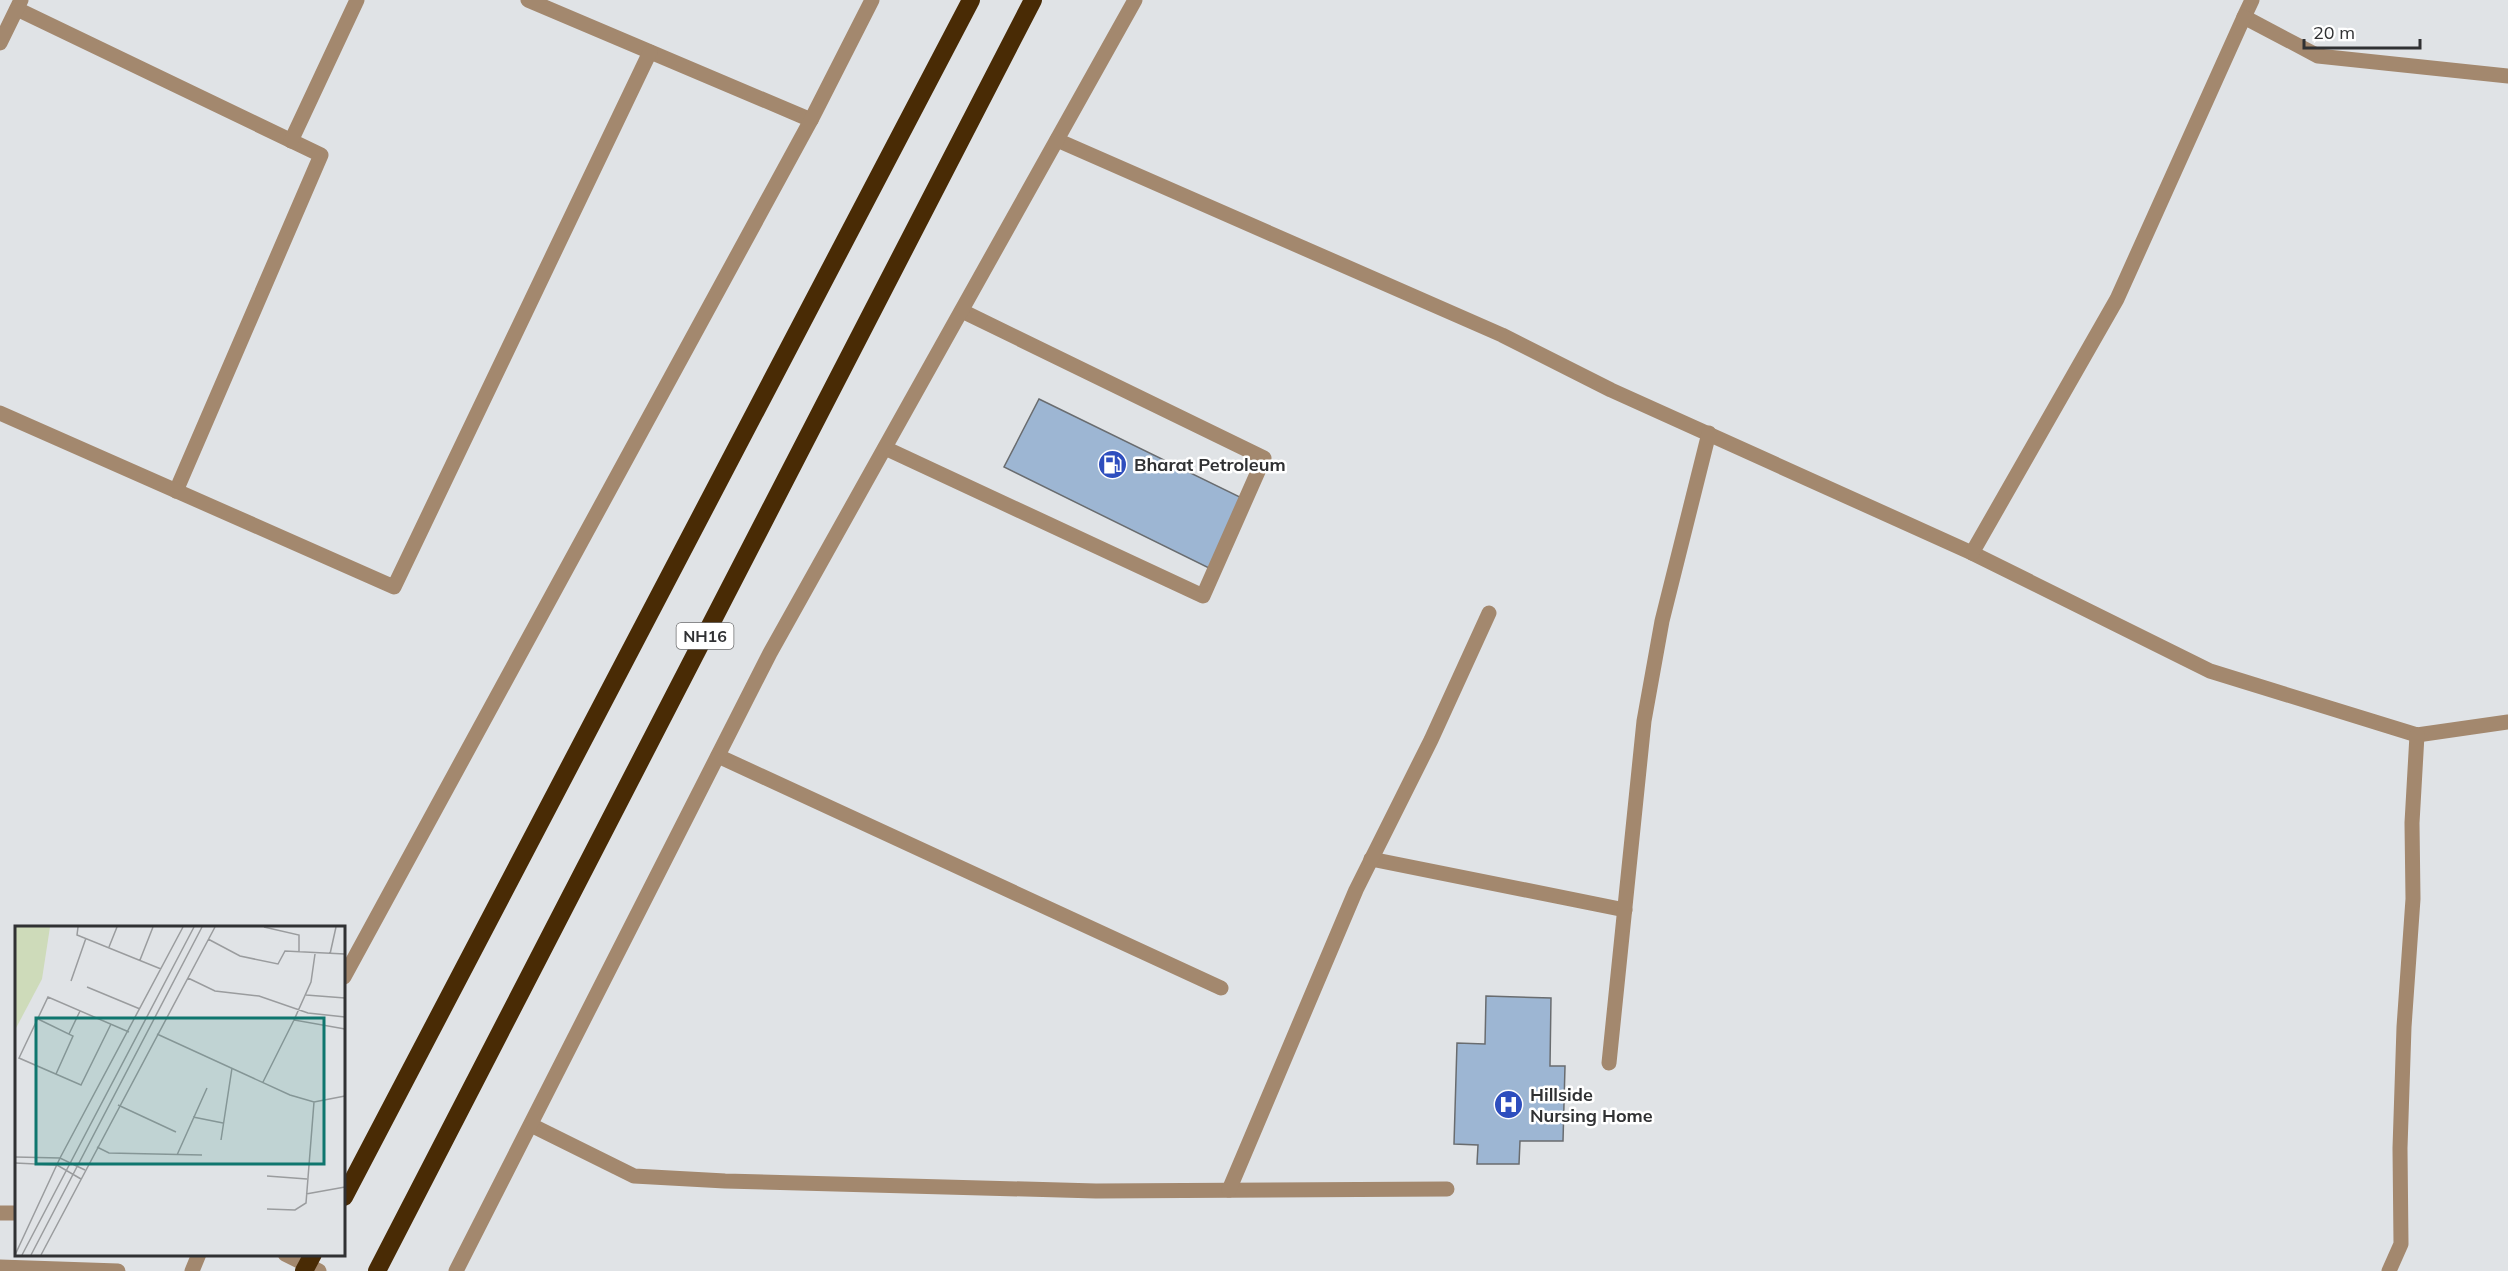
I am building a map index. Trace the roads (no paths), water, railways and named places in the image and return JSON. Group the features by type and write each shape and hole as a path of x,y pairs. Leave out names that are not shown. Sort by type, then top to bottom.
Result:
{"highway":[{"path":"345,1195 971,0"},
{"name":"NH16","path":"377,1271 1033,0"},
{"path":"304,1271 312,1256"}],"street":[{"path":"291,141 357,0"},
{"path":"528,0 811,120"},
{"path":"345,975 811,120 872,0"},
{"path":"456,1271 770,653 1135,0"},
{"path":"1972,553 2117,299 2252,0"},
{"path":"0,43 19,4 321,155 176,491"},
{"path":"2244,17 2318,56 2508,76"},
{"path":"0,413 394,587 650,52"},
{"path":"1058,140 1502,335 1611,390 1972,553 2210,671 2416,735 2508,722"},
{"path":"885,448 1203,596 1264,458 962,311"},
{"path":"1609,1063 1648,699 1662,621 1708,433"},
{"path":"1229,1190 1371,859 1431,740 1489,613"},
{"path":"2389,1271 2401,1244 2400,1148 2404,1027 2413,899 2412,823 2416,735"},
{"path":"718,756 1221,988"},
{"path":"1371,859 1625,910"},
{"path":"531,1125 634,1176 737,1182 1096,1191 1447,1189"},
{"path":"192,1271 198,1256"},
{"path":"289,1256 319,1271"},
{"path":"0,1267 118,1271"}],"place":[{"name":"Bharat Petroleum","path":"1113,464"},
{"name":"Hillside Nursing Home","path":"1509,1104"}]}
